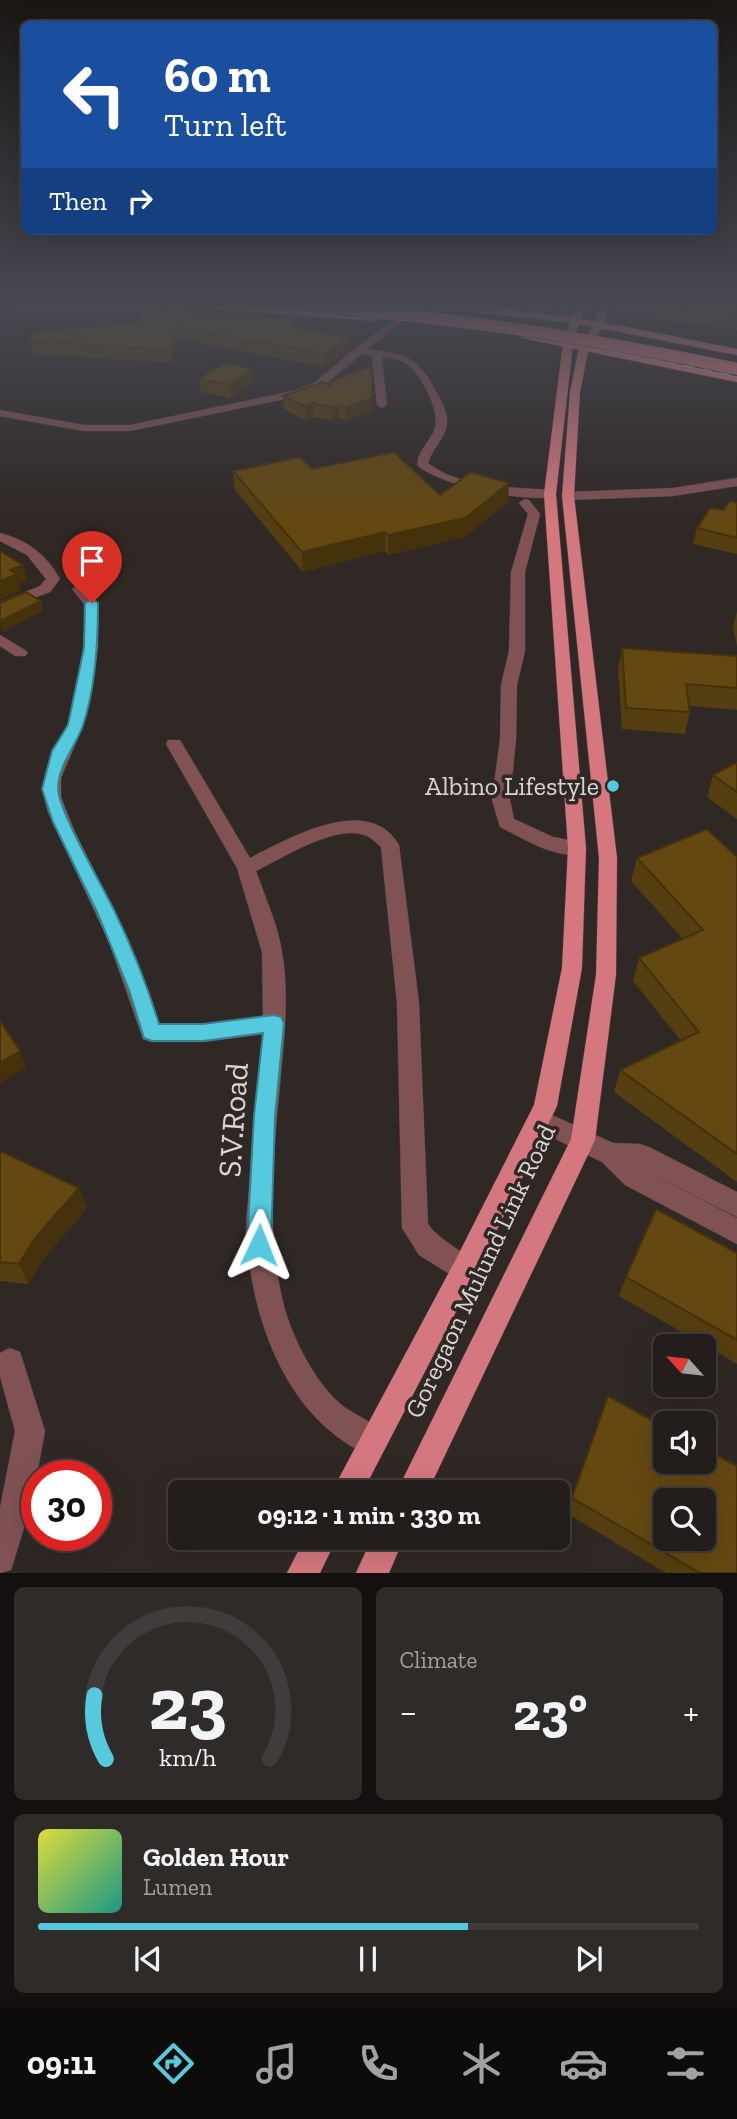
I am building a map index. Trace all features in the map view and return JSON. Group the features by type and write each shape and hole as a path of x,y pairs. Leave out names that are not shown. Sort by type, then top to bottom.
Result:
{"main road":[{"name":"Goregaon Mulund Link Road","path":"353,1480 464,1270 545,1106 572,968 577,848 550,494 571,375"},
{"name":"Goregaon Mulund Link Road","path":"417,1480 583,1140 606,975 608,858 568,496 575,375"},
{"path":"571,795 601,798"},
{"path":"303,1573 315,1550"},
{"path":"372,1573 383,1550"}],"street":[{"path":"0,413 84,428 130,428 296,394 318,385 329,375"},
{"path":"379,375 382,405"},
{"path":"421,375 438,406 442,423 439,433 422,459 427,471 484,486 550,494"},
{"path":"568,496 673,492 737,482"},
{"path":"525,503 534,514 517,572 517,651 511,668 508,739 501,800 506,823 549,843 577,848"},
{"path":"0,537 26,549 47,566 53,579 44,589 0,607"},
{"path":"79,589 92,603 91,648 75,725 60,751 50,789 61,822 107,914 152,1032 203,1033 274,1023"},
{"path":"0,639 20,653"},
{"name":"S.V.Road","path":"174,744 246,868 272,952 274,1023 265,1116 259,1245 270,1305 298,1373 311,1393 332,1416 373,1443"},
{"path":"246,868 320,833 346,825 372,828 382,834 390,845 408,1003 415,1228 428,1246 464,1270"},
{"path":"539,1120 611,1154 634,1177 656,1176 737,1205"},
{"path":"656,1176 737,1232"},
{"path":"0,1559 17,1502 30,1431 10,1362"}],"building":[{"path":"205,375 244,375 229,385 199,379"},
{"path":"372,375 372,398 345,408 313,403 305,407 283,396 323,382 329,385 338,378"},
{"path":"394,452 440,495 471,472 509,483 465,518 388,535 385,532 302,552 233,471 300,457 312,469"},
{"path":"730,501 737,503 737,538 697,528 710,508 723,510"},
{"path":"0,551 23,565 10,570 17,574 0,581"},
{"path":"26,592 41,601 0,621 0,603"},
{"path":"622,648 737,656 737,688 686,684 690,712 626,708"},
{"path":"737,762 737,792 713,775"},
{"path":"707,829 737,857 737,1154 620,1070 699,1032 639,958 703,930 637,858"},
{"path":"0,1021 20,1051 0,1063"},
{"path":"0,1151 79,1188 35,1238 19,1264 0,1262"},
{"path":"656,1209 737,1253 737,1340 626,1277"},
{"path":"608,1396 653,1420 653,1474 716,1474 716,1455 737,1466 737,1573 700,1573 662,1551 716,1551 716,1488 653,1488 653,1545 572,1498"}],"place":[{"name":"Albino Lifestyle","path":"613,786"}],"route":[{"path":"92,603 91,648 75,725 60,751 50,789 61,822 107,914 139,990 152,1032 203,1033 274,1023 265,1116 259,1245"}]}
